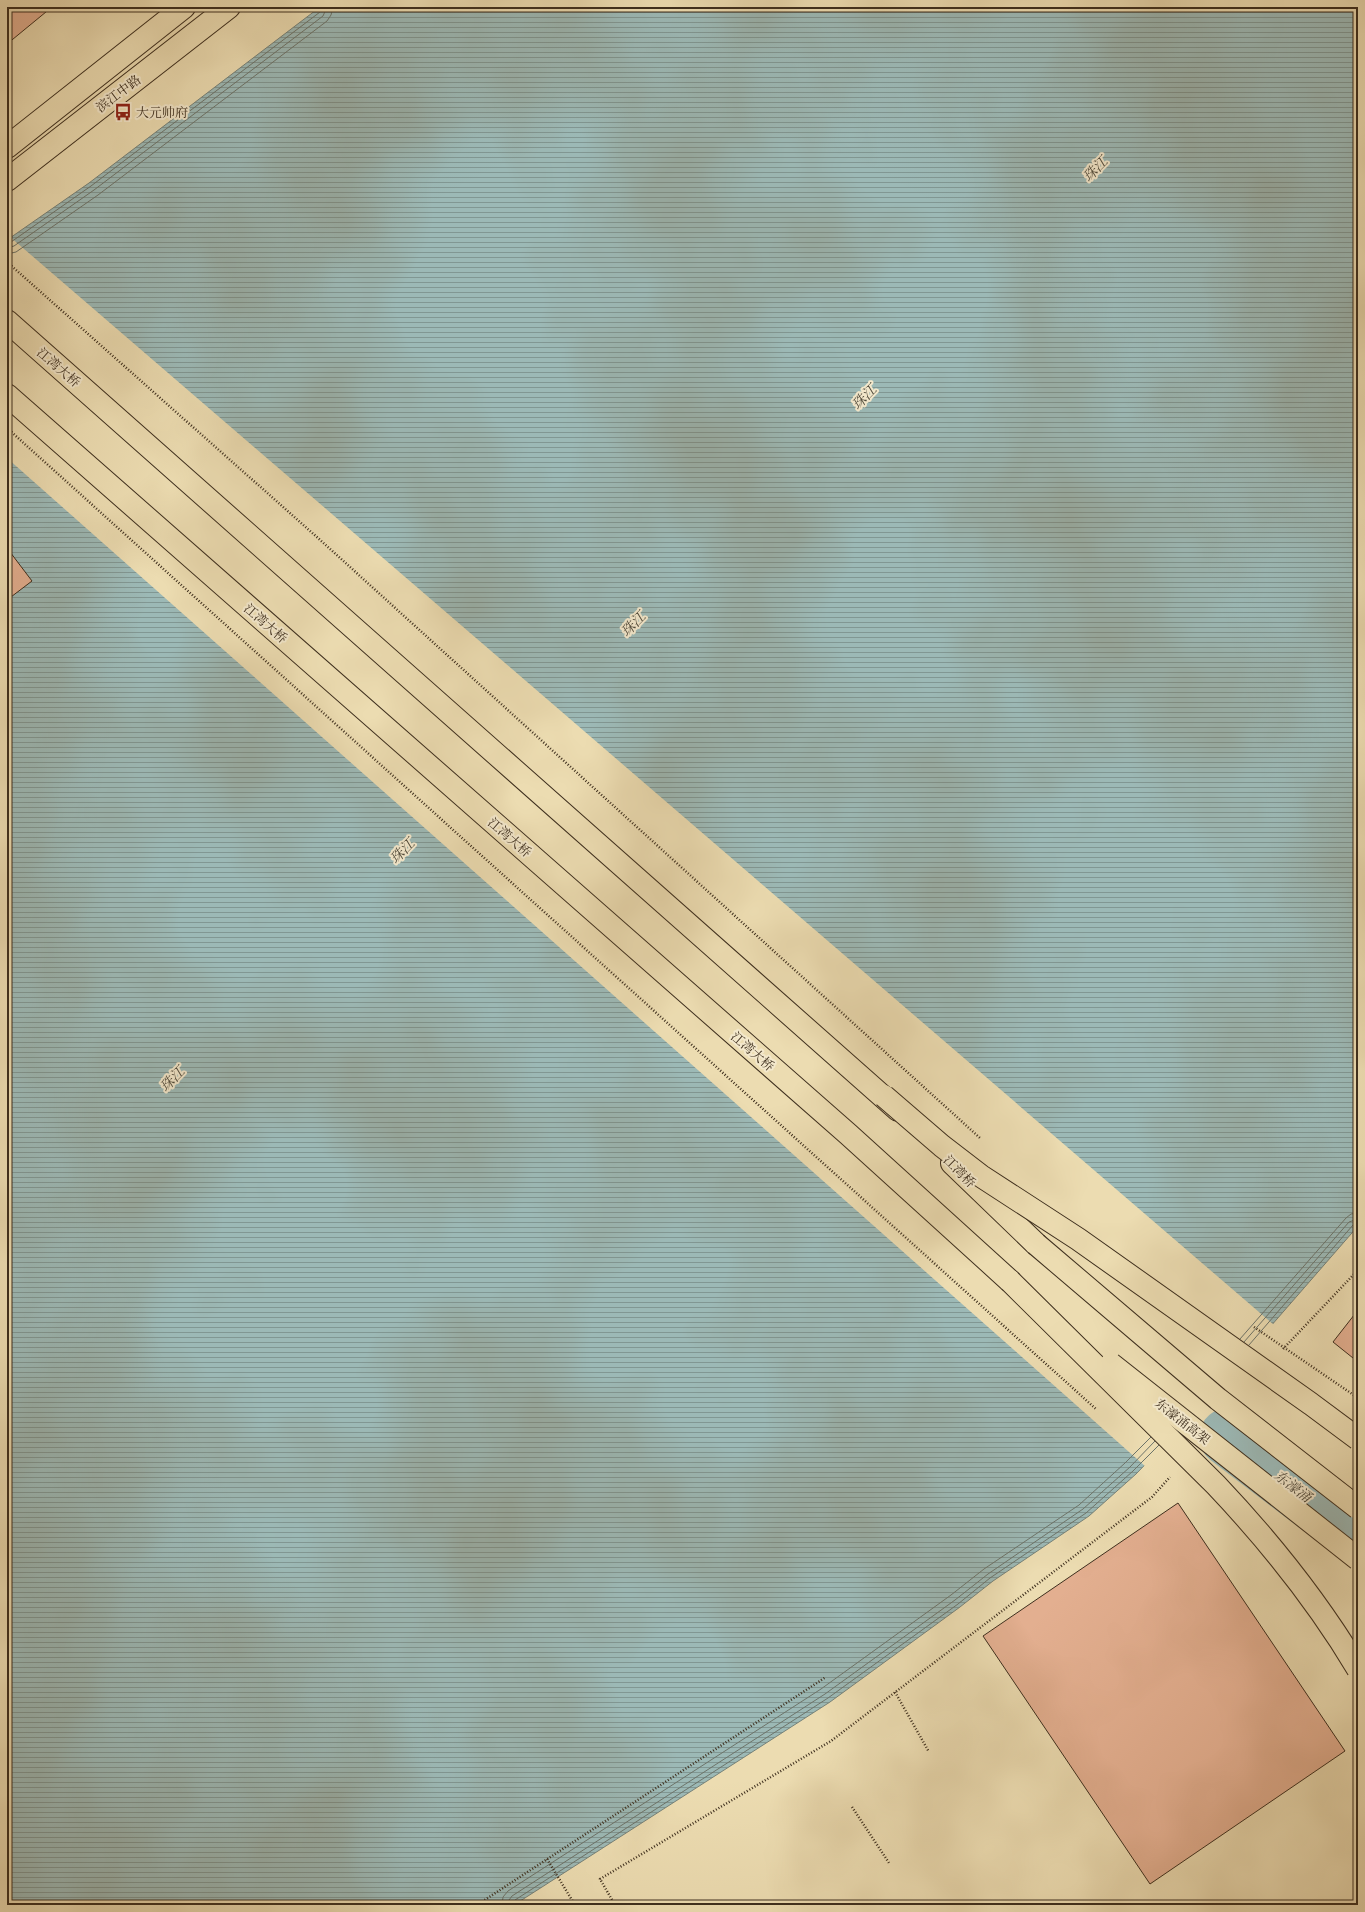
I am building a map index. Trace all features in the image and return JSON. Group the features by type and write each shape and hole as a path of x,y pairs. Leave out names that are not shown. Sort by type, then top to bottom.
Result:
{"main road":[{"name":"滨江中路","path":"7,147 184,7"},
{"name":"滨江中路","path":"7,180 229,7"},
{"name":"江湾大桥","path":"7,322 884,1096"},
{"name":"江湾大桥","path":"7,395 848,1134 1010,1281"},
{"name":"江湾桥","path":"884,1096 1036,1244 1218,1399 1358,1508"},
{"path":"884,1096 942,1146 981,1176 1078,1239 1358,1439"},
{"path":"1010,1281 1216,1485 1243,1514 1311,1596 1358,1669"},
{"name":"东濠涌高架","path":"1010,1281 1135,1383 1358,1559"}],"path":[{"path":"7,262 324,544 984,1141"},
{"path":"7,428 1098,1410"},
{"path":"1282,1350 1358,1270"},
{"path":"1251,1325 1358,1398"},
{"path":"615,1905 600,1879 831,1741 1152,1497 1173,1474"},
{"path":"1168,1477 1173,1482"},
{"path":"477,1905 826,1677"},
{"path":"895,1692 929,1752"},
{"path":"852,1807 889,1863"},
{"path":"547,1859 575,1905"}],"water":[{"name":"珠江","path":"320,7 1358,7 1358,1226 1196,1412 1136,1474 1089,1516 993,1581 960,1607 830,1702 514,1905 7,1905 7,240 89,183"}],"pier":[{"path":"9,236 1274,1325 1198,1414 1146,1467 7,458 7,238"}],"building":[{"path":"7,7 52,7 7,44"},
{"path":"7,548 32,581 7,600"},
{"path":"1358,1310 1358,1362 1333,1342"},
{"path":"1178,1503 1345,1751 1150,1884 983,1636"}],"waterway":[{"name":"东濠涌","path":"1228,1437 1358,1536"}],"place":[{"name":"大元帅府","path":"123,112"}]}
